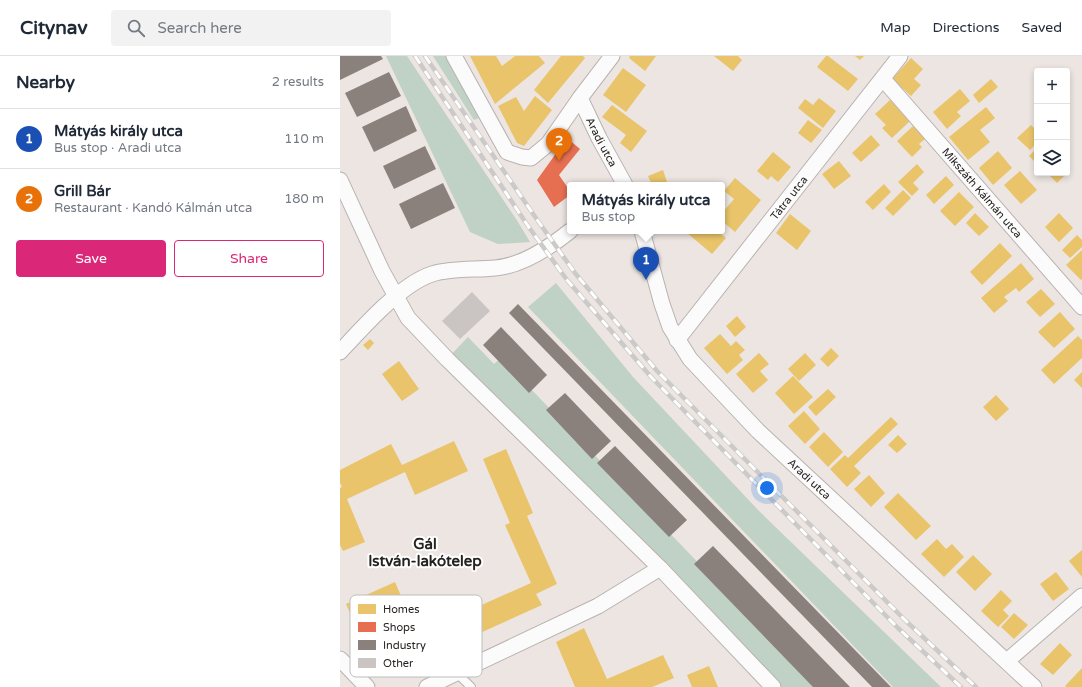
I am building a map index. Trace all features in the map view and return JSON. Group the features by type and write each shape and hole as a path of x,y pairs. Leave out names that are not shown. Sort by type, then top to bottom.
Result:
{"street":[{"path":"454,56 507,152 522,157 531,158 548,144 612,56"},
{"name":"Tátra utca","path":"677,340 900,56"},
{"name":"Mikszáth Kálmán utca","path":"883,79 1082,307"},
{"name":"Aradi utca","path":"580,98 599,138 623,182"},
{"path":"340,180 382,271 408,318 447,359 660,568 773,687"},
{"path":"340,352 395,296 430,275 446,270 496,268 525,260 553,244 567,233"},
{"name":"Aradi utca","path":"643,234 662,304 670,327 690,359 758,431 1034,687"},
{"path":"482,661 598,606 660,568"},
{"path":"1007,661 1082,596"},
{"path":"340,659 350,669"},
{"path":"357,677 367,687"},
{"path":"427,687 448,677"}],"lane":[{"path":"461,677 471,687"}],"green space":[{"path":"386,56 407,56 530,242 498,244 470,232"},
{"path":"433,56 447,56 479,118 474,120"},
{"path":"556,283 633,377 759,511 941,687 893,687 528,307"},
{"path":"468,337 494,364 501,358 818,687 768,687 447,359"}],"building: Homes":[{"path":"470,56 496,56 502,66 515,56 539,56 545,63 495,104"},
{"path":"561,56 583,56 585,58 548,103 534,90"},
{"path":"630,56 656,56 645,71 629,58"},
{"path":"714,56 738,56 742,60 733,71"},
{"path":"826,56 858,79 848,91 817,67"},
{"path":"855,56 864,56 860,60"},
{"path":"911,58 923,69 914,79 921,85 911,96 892,79"},
{"path":"623,68 646,85 626,112 603,95"},
{"path":"991,79 998,87 979,103 973,95"},
{"path":"960,89 970,101 957,112 961,116 947,129 933,112"},
{"path":"535,96 552,110 524,146 517,143 498,106 516,97 524,111"},
{"path":"819,98 836,111 823,128 798,108 805,99 813,105"},
{"path":"890,100 910,121 892,138 882,128 886,125 875,114"},
{"path":"612,105 647,131 631,152 620,143 626,135 602,117"},
{"path":"986,107 995,118 980,130 990,142 968,160 949,137"},
{"path":"808,120 822,130 811,143 798,133"},
{"path":"1031,125 1034,128 1034,146 1030,150 1017,138"},
{"path":"913,126 925,139 919,144 922,147 912,157 897,141"},
{"path":"871,135 880,145 861,162 852,153"},
{"path":"998,151 1012,168 993,185 979,168"},
{"path":"1034,151 1034,161 1029,156"},
{"path":"773,152 791,167 778,182 771,176 768,180 757,171"},
{"path":"839,161 851,176 834,189 822,174"},
{"path":"917,164 924,172 913,183 919,189 912,196 898,182"},
{"path":"663,170 667,182 651,182 648,176"},
{"path":"1020,171 1037,190 1021,204 1004,185"},
{"path":"946,176 954,185 934,204 926,195"},
{"path":"1050,176 1064,176 1057,183"},
{"path":"735,178 761,200 735,232 725,224 725,210 734,199 725,192"},
{"path":"884,184 891,192 873,210 865,202"},
{"path":"903,190 911,198 893,216 885,208"},
{"path":"959,192 974,207 955,226 940,211"},
{"path":"975,213 989,227 979,236 966,223"},
{"path":"1059,213 1073,228 1059,242 1045,227"},
{"path":"790,214 811,231 797,250 776,233"},
{"path":"688,234 721,234 726,238 712,254"},
{"path":"1077,235 1082,240 1082,247 1070,258 1062,250"},
{"path":"1000,243 1012,256 982,285 970,272"},
{"path":"1082,250 1082,279 1081,280 1066,265"},
{"path":"1021,263 1034,279 1019,292 1016,288 1004,297 1008,301 994,313 981,298"},
{"path":"1041,289 1055,304 1040,317 1026,302"},
{"path":"1060,312 1075,329 1054,348 1038,332"},
{"path":"737,316 746,327 735,337 726,326"},
{"path":"720,334 731,346 736,341 745,350 739,355 743,360 727,374 704,348"},
{"path":"1078,336 1082,340 1082,358 1054,384 1041,370"},
{"path":"370,339 374,343 368,350 363,345"},
{"path":"831,348 839,356 828,367 820,359"},
{"path":"759,353 769,364 760,371 768,380 753,393 736,374"},
{"path":"805,353 816,365 799,381 788,369"},
{"path":"399,361 419,389 402,401 382,374"},
{"path":"1082,372 1082,388 1074,380"},
{"path":"793,376 813,397 794,414 775,393"},
{"path":"828,389 836,397 816,416 808,407"},
{"path":"996,395 1009,409 996,421 983,407"},
{"path":"804,411 820,429 805,444 788,426"},
{"path":"891,417 898,424 854,466 861,473 847,487 830,469 845,455 848,458"},
{"path":"824,432 843,452 828,467 809,447"},
{"path":"898,435 907,444 897,453 888,445"},
{"path":"454,441 468,471 415,495 405,472 347,499 365,542 343,551 340,545 340,488 342,487 340,483 340,470 391,444 402,465"},
{"path":"506,449 533,513 527,516 557,584 536,594 542,605 482,632 482,605 531,583 505,525 510,523 483,459"},
{"path":"869,475 885,493 871,507 854,489"},
{"path":"898,493 931,526 916,540 884,507"},
{"path":"937,539 946,549 952,544 964,557 944,577 921,554"},
{"path":"1082,550 1082,577 1069,561"},
{"path":"973,555 992,574 975,591 956,572"},
{"path":"1056,572 1069,589 1053,601 1040,584"},
{"path":"395,582 401,595 366,595"},
{"path":"1001,590 1012,601 1003,610 1009,616 998,627 981,611"},
{"path":"350,602 350,613 346,604"},
{"path":"1014,613 1028,625 1014,639 1001,627"},
{"path":"584,628 607,679 663,655 674,678 652,687 575,687 556,642"},
{"path":"1060,643 1072,655 1053,675 1040,664"},
{"path":"709,666 718,687 692,687 687,675"},
{"path":"1082,668 1082,687 1066,687 1065,686"}],"building: Shops":[{"path":"567,138 580,149 559,175 567,187 567,197 554,207 537,180"}],"building: Industry":[{"path":"340,56 381,56 383,59 340,80"},
{"path":"389,72 401,96 357,117 345,93"},
{"path":"406,106 417,131 374,152 362,127"},
{"path":"425,146 436,169 394,189 383,166"},
{"path":"443,183 455,208 411,229 399,204"},
{"path":"518,304 891,687 872,687 509,313"},
{"path":"501,327 547,375 529,393 483,345"},
{"path":"565,393 611,441 592,459 546,410"},
{"path":"615,446 687,520 669,537 597,463"},
{"path":"713,546 850,687 813,687 694,564"}],"building: Other":[{"path":"472,292 490,311 460,339 442,321"}],"railway":[{"path":"415,56 528,226 567,280 652,378 898,628 961,687"},
{"path":"425,56 575,273 657,371 906,621 976,687"}],"place":[{"name":"Grill Bár","path":"559,161"},
{"name":"Mátyás király utca","path":"646,280"}],"district":[{"name":"Gál István-lakótelep","path":"425,552"}]}
